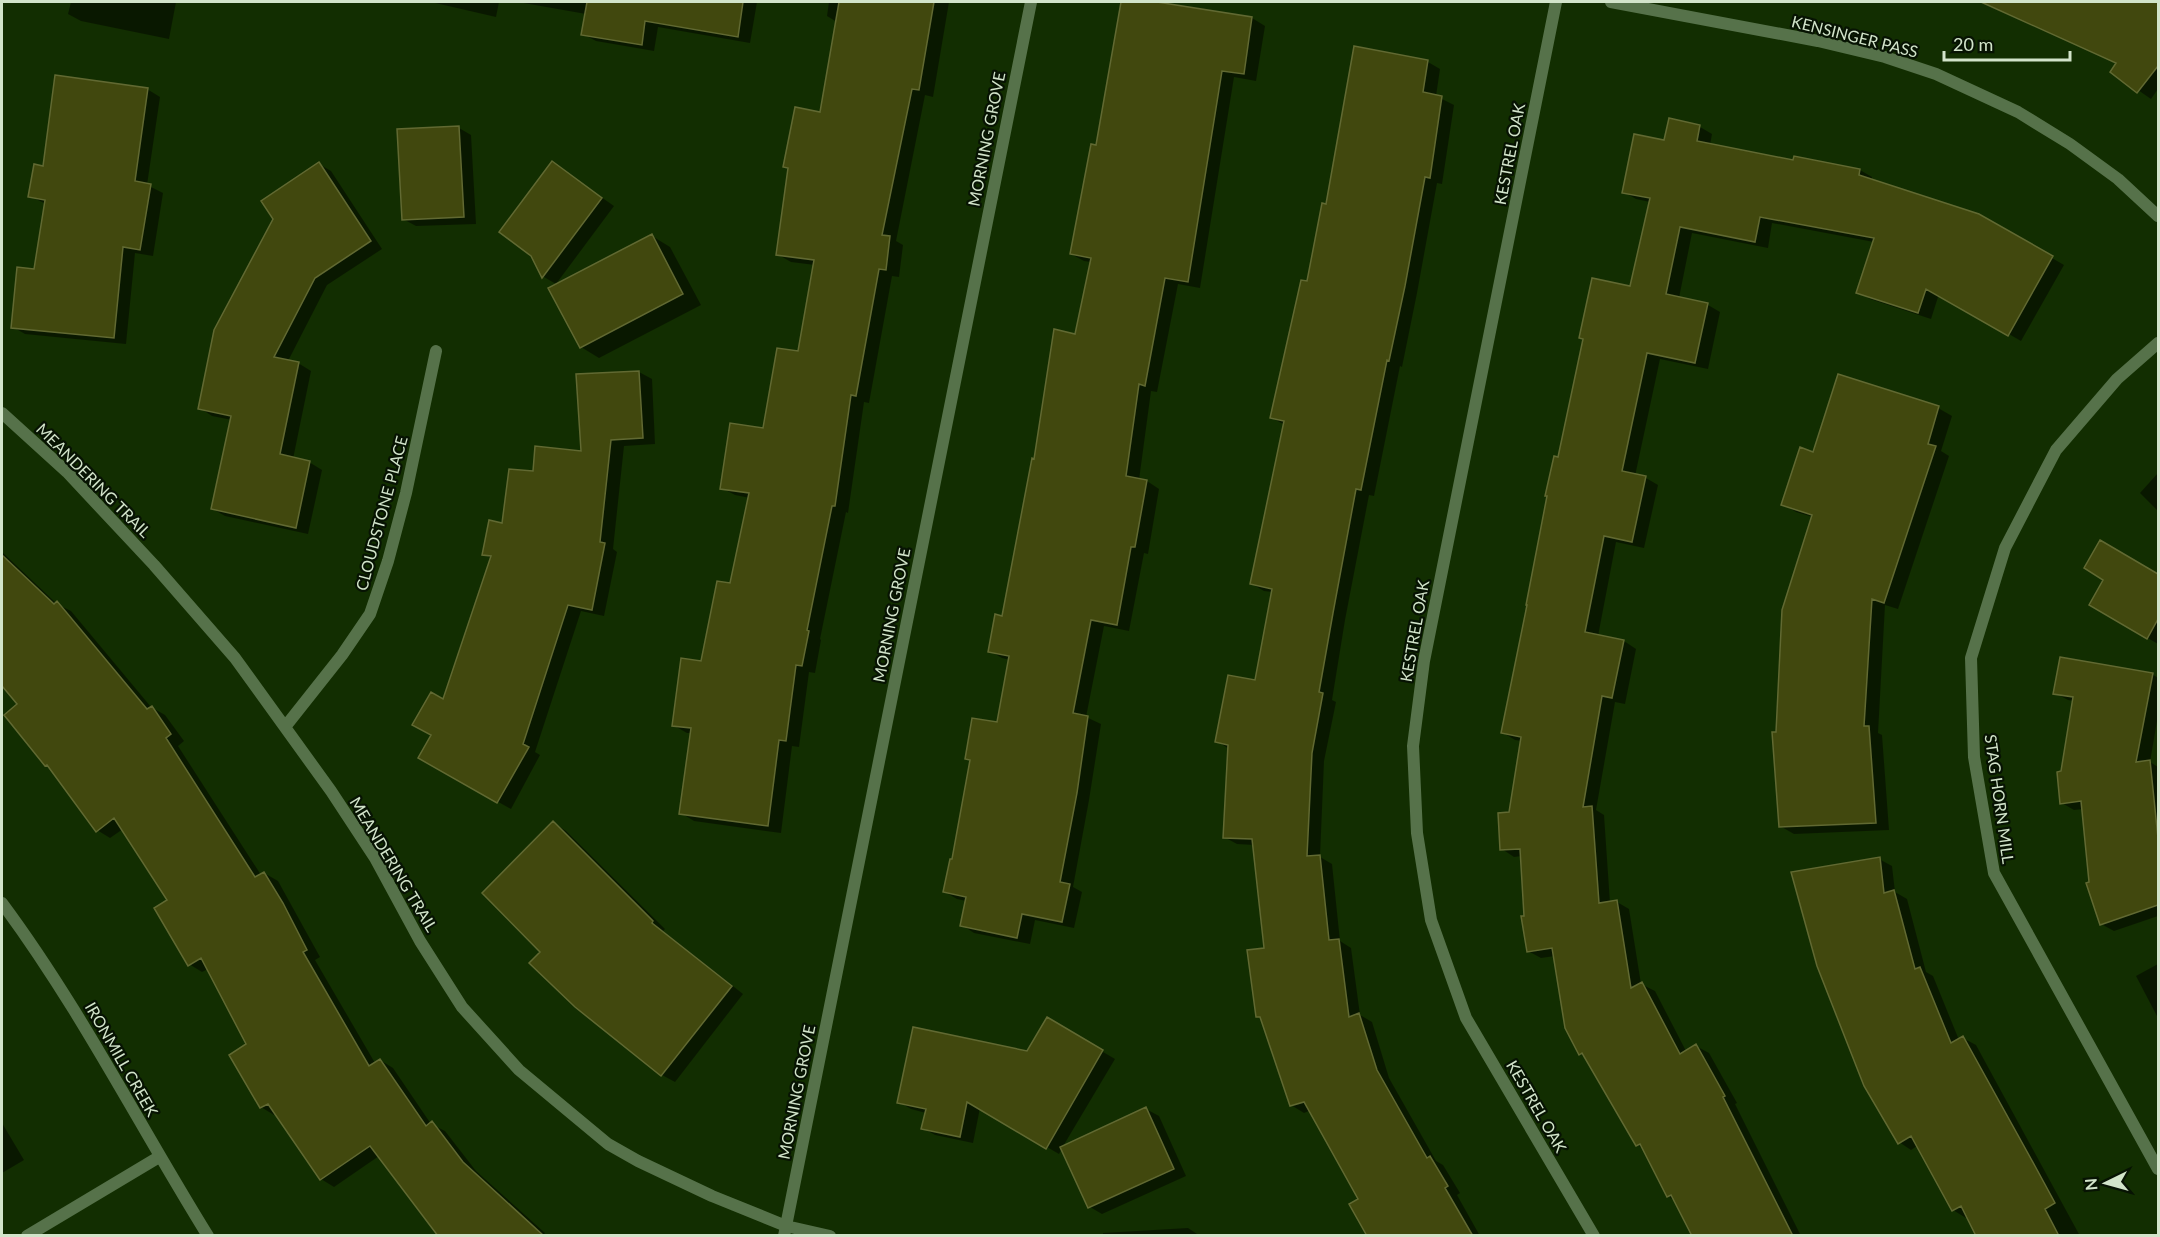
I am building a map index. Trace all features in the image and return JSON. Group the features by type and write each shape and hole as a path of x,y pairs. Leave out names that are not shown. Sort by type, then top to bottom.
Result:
{"street":[{"name":"MORNING GROVE","path":"785,1231 1031,2"},
{"name":"KESTREL OAK","path":"1556,2 1424,661 1413,746 1417,833 1431,920 1466,1018 1594,1236"},
{"name":"KENSINGER PASS","path":"1611,2 1818,41 1885,57 1936,74 2018,112 2070,144 2118,179 2158,216"},
{"name":"STAG HORN MILL","path":"2158,343 2117,379 2056,450 2005,548 1971,658 1974,757 1994,873 2158,1168"},
{"name":"CLOUDSTONE PLACE","path":"285,727 342,655 370,614 388,561 406,494 436,351"},
{"name":"MEANDERING TRAIL","path":"2,412 67,472 154,565 235,658 331,791 375,858 420,941 462,1007 519,1070 608,1144 638,1161 785,1231 830,1236"},
{"name":"IRONMILL CREEK","path":"2,903 87,1030 159,1157 208,1236"},
{"path":"27,1236 159,1157"}],"building":[{"path":"587,2 743,2 738,37 645,21 642,45 581,35"},
{"path":"839,2 934,2 919,90 912,89 882,235 890,236 886,270 879,269 856,396 851,395 835,506 832,506 802,666 796,665 786,741 779,740 768,826 679,814 691,728 672,726 681,658 701,661 717,581 730,583 749,493 720,489 730,423 763,428 777,348 798,351 814,260 776,255 788,168 783,167 795,107 820,112"},
{"path":"1121,2 1157,2 1252,17 1244,74 1222,71 1188,282 1165,278 1145,386 1139,384 1126,476 1147,480 1135,547 1131,547 1117,625 1091,620 1073,713 1088,716 1077,793 1060,882 1070,884 1062,922 1022,914 1017,938 960,926 966,897 943,892 950,859 952,859 970,760 965,759 972,718 997,722 1009,656 988,652 995,614 1002,616 1032,458 1034,459 1054,329 1075,334 1091,258 1070,254 1091,144 1096,145"},
{"path":"1981,2 2158,2 2158,66 2137,93 2110,72 2116,63"},
{"path":"1354,46 1428,60 1423,92 1442,96 1430,178 1425,177 1405,286 1389,361 1387,360 1361,490 1356,489 1333,613 1319,692 1323,693 1312,753 1307,856 1320,855 1329,940 1339,939 1349,1017 1359,1013 1377,1070 1427,1158 1430,1156 1448,1186 1445,1188 1473,1236 1367,1236 1349,1204 1358,1199 1304,1102 1290,1106 1260,1017 1256,1017 1247,950 1264,948 1252,839 1223,838 1228,745 1215,742 1228,675 1255,680 1272,589 1250,584 1284,421 1270,418 1301,280 1307,281 1322,203 1326,204"},
{"path":"55,75 148,88 135,181 151,184 140,250 123,247 114,338 11,328 17,267 34,269 45,200 28,197 34,164 43,166"},
{"path":"1669,118 1700,125 1697,141 1793,160 1794,156 1860,169 1859,175 1979,214 2053,256 2008,336 1926,289 1918,313 1856,293 1874,238 1760,217 1755,242 1680,227 1666,294 1708,303 1695,363 1647,353 1622,471 1646,476 1632,542 1604,536 1585,632 1624,640 1612,698 1602,696 1583,807 1592,806 1599,903 1617,900 1631,988 1642,982 1680,1054 1696,1044 1725,1096 1723,1097 1793,1236 1692,1236 1671,1195 1667,1197 1640,1144 1636,1146 1582,1053 1579,1055 1565,1028 1552,948 1527,952 1521,916 1524,916 1520,849 1500,850 1498,813 1509,812 1521,737 1501,733 1527,605 1547,496 1545,496 1554,456 1558,457 1583,339 1579,338 1592,278 1630,286 1650,198 1622,193 1634,134 1664,140"},
{"path":"459,126 464,217 402,220 397,129"},
{"path":"552,161 602,198 542,278 531,256 499,232"},
{"path":"319,162 371,241 315,278 274,357 299,362 280,454 310,461 296,528 211,509 231,416 198,409 214,330 273,219 261,201"},
{"path":"652,234 683,294 580,348 548,288"},
{"path":"639,371 643,438 611,440 600,542 605,543 592,610 568,605 523,744 529,747 497,803 418,758 431,735 412,725 431,692 443,699 491,556 482,555 489,520 502,523 509,469 533,471 535,446 581,451 576,374"},
{"path":"1838,374 1939,406 1928,444 1936,446 1884,603 1872,599 1864,726 1869,726 1876,823 1779,827 1772,732 1776,732 1782,610 1812,515 1781,505 1800,447 1813,452"},
{"path":"2100,540 2158,574 2158,619 2147,639 2089,605 2103,580 2084,568"},
{"path":"2,555 54,604 57,601 147,709 152,706 171,734 166,738 255,877 264,872 283,903 307,950 303,952 369,1066 380,1059 426,1126 432,1121 463,1162 544,1236 438,1236 370,1146 320,1180 268,1104 260,1108 229,1055 246,1044 201,958 188,966 154,908 167,900 114,818 96,832 47,765 45,766 4,715 17,704 2,686"},
{"path":"2060,657 2153,673 2136,762 2150,760 2158,838 2158,905 2100,925 2086,883 2089,882 2081,801 2060,804 2057,772 2061,771 2073,697 2053,694"},
{"path":"553,821 653,921 652,923 732,986 661,1076 575,1007 529,963 540,952 482,893"},
{"path":"1880,857 1884,893 1894,890 1915,969 1920,967 1951,1043 1963,1036 2055,1203 2045,1209 2059,1236 1976,1236 1961,1206 1952,1211 1911,1136 1898,1144 1864,1086 1817,966 1791,872"},
{"path":"1047,1017 1103,1050 1046,1149 967,1102 960,1137 921,1129 926,1109 897,1103 913,1027 1027,1051"},
{"path":"1146,1107 1174,1169 1088,1208 1060,1147"}]}
